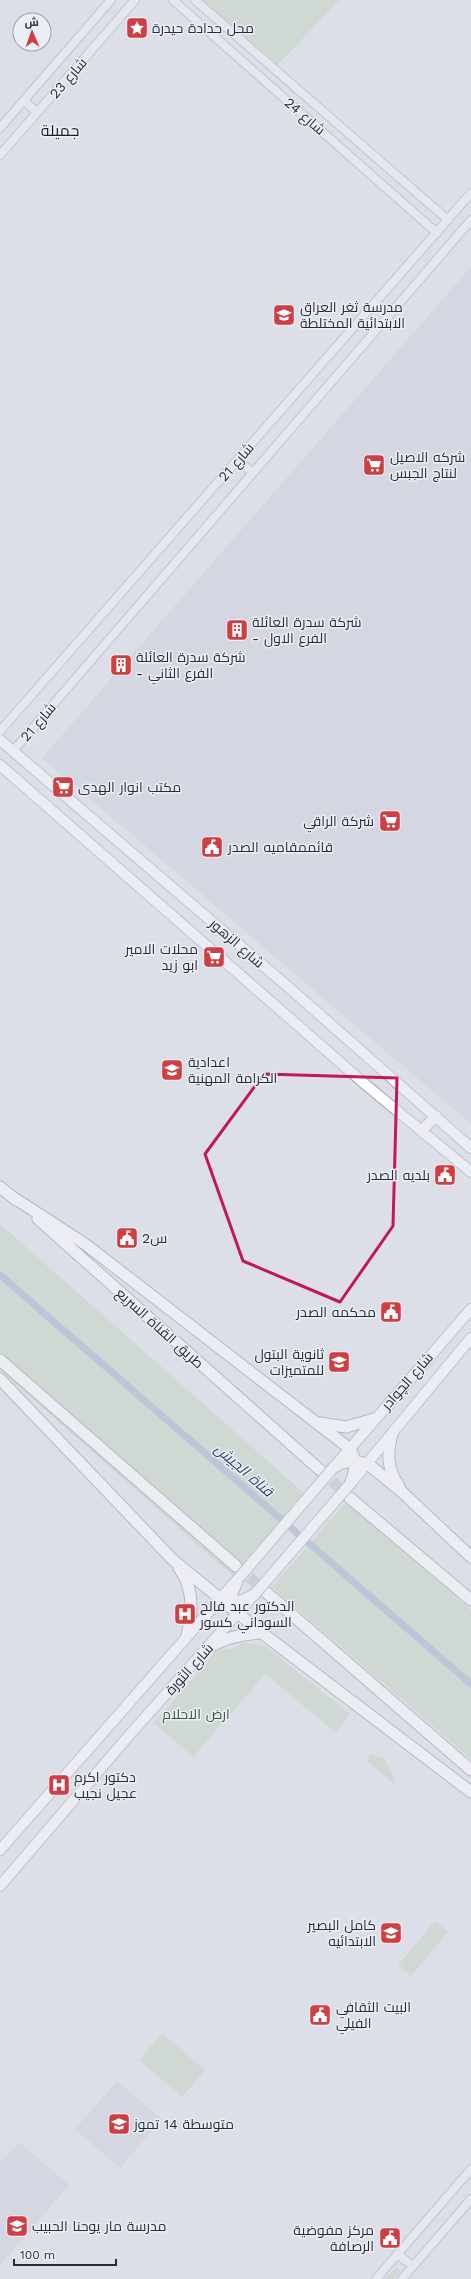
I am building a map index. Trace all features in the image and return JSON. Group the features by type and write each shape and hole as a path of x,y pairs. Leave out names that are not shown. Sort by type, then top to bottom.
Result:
{"highway":[{"name":"طريق القناة السريع","path":"0,1187 320,1470"},
{"path":"11,1196 85,1244 317,1423 355,1460 402,1492 471,1557"},
{"path":"0,1360 236,1566"},
{"path":"0,1379 173,1560 182,1573 190,1595 191,1619 187,1635"},
{"path":"0,1389 12,1391"},
{"path":"317,1423 346,1427 374,1419"},
{"path":"392,1434 388,1449 389,1464 394,1479 402,1492"},
{"path":"332,1468 341,1463 355,1460"},
{"path":"350,1484 355,1460"},
{"path":"350,1498 471,1600"},
{"path":"173,1560 231,1604 262,1633 471,1792"},
{"path":"231,1604 233,1588 238,1579"},
{"path":"267,1593 471,1770"},
{"path":"231,1604 255,1594"},
{"path":"207,1648 224,1639 236,1635 262,1633"}],"main road":[{"name":"شارع الزهور","path":"0,740 436,1116 471,1148"},
{"name":"شارع الزهور","path":"0,765 366,1085 471,1172"},
{"path":"422,1130 436,1116"},
{"name":"شارع الچوادر","path":"355,1460 374,1419 471,1309"},
{"name":"شارع الچوادر","path":"355,1460 392,1434 471,1338"},
{"path":"238,1579 332,1468"},
{"path":"255,1594 350,1484"},
{"name":"شارع الثورة","path":"0,1850 187,1635 231,1604"},
{"name":"شارع الثورة","path":"0,1886 207,1648 231,1604"}],"street":[{"name":"شارع 23","path":"0,128 111,0"},
{"name":"شارع 23","path":"0,155 135,0"},
{"name":"شارع 24","path":"173,0 437,232"},
{"name":"شارع 24","path":"195,0 448,220"},
{"path":"24,101 37,112"},
{"name":"شارع 21","path":"0,731 471,193"},
{"name":"شارع 21","path":"13,751 252,472 314,403 471,220"},
{"path":"237,460 252,472"},
{"path":"376,2279 471,2169"},
{"path":"402,2279 471,2199"},
{"path":"398,2254 413,2266"}],"highlighted area":[{"path":"264,1074 397,1078 393,1226 340,1302 243,1261 205,1154"}],"shaded area":[{"path":"471,267 471,1124 42,758"},
{"name":"متوسطة 14 تموز","path":"117,2081 162,2119 120,2168 75,2129"},
{"name":"مدرسة مار يوحنا الحبيب","path":"19,2142 69,2185 0,2265 0,2163"}],"green space":[{"path":"202,0 339,0 276,67"},
{"path":"0,1224 305,1494 234,1577 0,1370"},
{"path":"346,1502 471,1610 471,1759 272,1587"},
{"name":"ارض الاحلام","path":"242,1642 265,1646 350,1714 336,1733 265,1674 193,1757 154,1723 217,1650 236,1648"},
{"path":"371,1754 384,1758 396,1782 394,1784 366,1760"},
{"path":"435,1921 448,1932 411,1976 398,1965"},
{"path":"162,2033 205,2070 182,2097 139,2060"},
{"path":"397,2267 400,2271 394,2279 385,2279"}],"waterway":[{"name":"قناة الجيش","path":"0,1275 471,1684"}],"tunnel":[{"path":"320,1470 350,1498"},
{"path":"237,1566 267,1593"}],"place":[{"name":"محل حدادة حيدرة","path":"137,28"},
{"name":"مدرسة ثغر العراق الابتدائية المختلطة","path":"284,315"},
{"name":"شركه الاصيل لنتاج الجبس","path":"374,465"},
{"name":"شركة سدرة العائلة - الفرع الاول","path":"237,630"},
{"name":"شركة سدرة العائلة - الفرع الثاني","path":"121,665"},
{"name":"مكتب انوار الهدى","path":"63,787"},
{"name":"شركة الراقي","path":"390,821"},
{"name":"قائممقاميه الصدر","path":"212,847"},
{"name":"محلات الامير ابو زيد","path":"214,957"},
{"name":"اعدادية الكرامة المهنية","path":"172,1070"},
{"name":"بلديه الصدر","path":"445,1175"},
{"name":"س2","path":"127,1238"},
{"name":"محكمه الصدر","path":"391,1312"},
{"name":"ثانوية البتول للمتميزات","path":"339,1362"},
{"name":"الدكتور عبد فالح السوداني كسور","path":"185,1614"},
{"name":"دكتور اكرم عجيل نجيب","path":"59,1785"},
{"name":"كامل البصير الابتدائيه","path":"391,1933"},
{"name":"البيت الثقافي الفيلي","path":"320,2015"},
{"name":"متوسطة 14 تموز","path":"119,2124"},
{"name":"مدرسة مار يوحنا الحبيب","path":"17,2226"},
{"name":"مركز مفوضية الرصافة","path":"390,2238"}],"district":[{"name":"جميلة","path":"60,130"}]}
